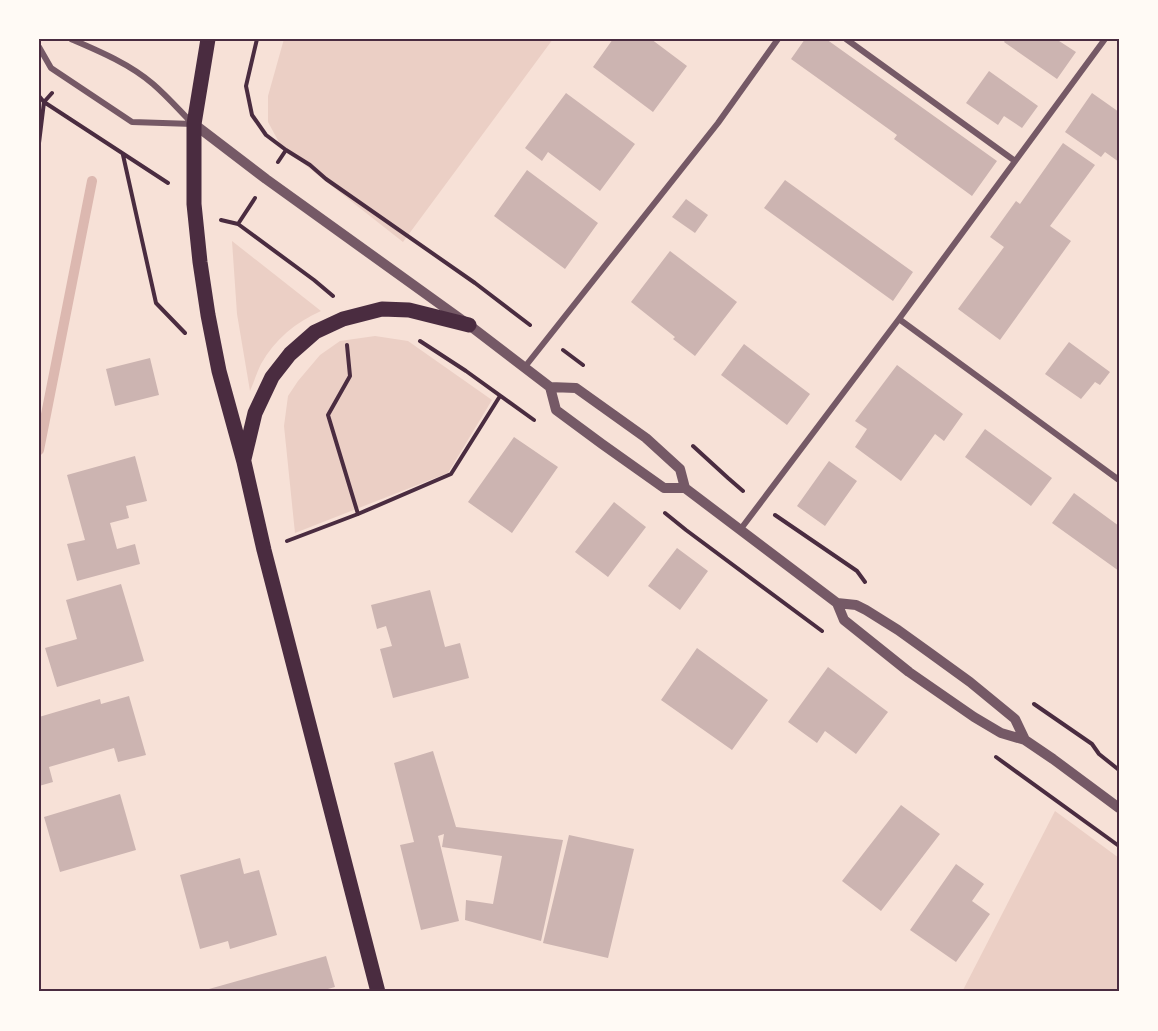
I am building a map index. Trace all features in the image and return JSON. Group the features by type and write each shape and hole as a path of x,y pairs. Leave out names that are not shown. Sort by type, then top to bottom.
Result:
{"main road":[{"path":"208,39 194,124 194,204 208,315 219,371 378,992"},
{"path":"244,462 255,413 272,377 290,354 315,332 343,320 382,309 409,310 468,326"}],"street":[{"path":"71,39 126,65 152,83 194,124 266,179 550,387 576,388 637,431 680,469 685,488"},
{"path":"524,368 718,123 778,39"},
{"path":"846,39 1015,161"},
{"path":"740,530 899,320 1105,39"},
{"path":"39,47 51,68 132,122 194,124"},
{"path":"899,320 1119,480"},
{"path":"550,387 556,410 664,488 685,488 837,603 855,605 866,610 930,653 1015,719 1025,740"},
{"path":"837,603 844,620 909,672 1001,734 1025,740 1119,808"}],"path":[{"path":"257,39 246,86 252,115 266,135 475,283 590,370"},
{"path":"39,96 44,102 164,180 194,204"},
{"path":"39,143 44,102"},
{"path":"123,154 156,303"},
{"path":"266,179 238,224 338,299 343,311 343,320"},
{"path":"416,338 537,422"},
{"path":"347,344 350,376 328,415 358,514"},
{"path":"264,550 358,514 451,474 501,396"},
{"path":"691,444 759,504 857,571 871,589"},
{"path":"658,508 825,633"},
{"path":"1034,704 1092,744 1099,754 1119,770"},
{"path":"1008,766 1119,846"}],"shaded area":[{"path":"284,39 553,39 403,242 281,146 268,122 268,96"},
{"path":"232,241 321,311 303,320 280,339 261,364 250,391 237,314"},
{"path":"375,336 408,341 492,400 448,473 295,533 284,426 288,396 320,355 340,341"},
{"path":"1055,811 1119,858 1119,992 962,992"}],"building":[{"path":"613,39 651,39 687,66 653,112 593,67"},
{"path":"805,39 826,39 997,161 972,196 894,139 897,135 791,59"},
{"path":"1006,39 1056,39 1076,52 1057,79 1004,42"},
{"path":"989,71 1038,106 1022,128 1004,116 998,125 966,103"},
{"path":"566,93 635,144 600,191 548,152 542,161 525,148"},
{"path":"1092,93 1119,112 1119,162 1105,152 1101,157 1065,132"},
{"path":"1063,143 1095,165 1050,226 1071,241 1000,340 958,309 1004,247 990,237 1016,201 1020,204"},
{"path":"527,170 598,223 565,269 494,216"},
{"path":"785,180 913,272 893,301 764,208"},
{"path":"686,199 708,215 695,233 672,217"},
{"path":"670,251 737,302 695,356 631,302"},
{"path":"1069,342 1110,372 1100,385 1095,382 1081,399 1045,374"},
{"path":"744,344 810,394 787,425 721,375"},
{"path":"150,358 159,395 115,406 106,369"},
{"path":"897,365 963,414 944,441 935,434 901,481 855,447 867,429 855,421"},
{"path":"985,429 1052,478 1031,506 965,457"},
{"path":"514,437 558,467 512,533 468,502"},
{"path":"135,456 147,501 126,506 129,518 110,523 117,549 135,544 140,564 77,581 67,544 85,540 67,475"},
{"path":"829,461 857,481 825,526 797,506"},
{"path":"1074,493 1119,526 1119,571 1052,523"},
{"path":"614,502 646,527 608,577 575,552"},
{"path":"677,548 708,571 680,610 648,586"},
{"path":"121,584 144,661 57,687 45,648 77,639 66,600"},
{"path":"430,590 445,647 460,643 469,678 393,698 380,649 392,646 386,626 377,629 371,605"},
{"path":"697,648 768,700 732,750 661,700"},
{"path":"828,667 888,712 856,754 825,731 817,743 788,722"},
{"path":"129,696 146,755 118,762 114,748 49,767 53,782 39,786 39,717 100,699 101,704"},
{"path":"433,751 456,827 563,840 541,941 465,920 466,900 493,904 502,856 442,847 444,834 438,836 459,921 421,930 400,845 414,842 394,763"},
{"path":"120,794 136,850 60,872 44,817"},
{"path":"901,805 940,834 881,911 842,881"},
{"path":"569,835 634,849 608,958 543,943"},
{"path":"240,858 244,874 259,870 277,935 230,949 228,941 200,949 180,875"},
{"path":"956,864 984,884 972,901 990,914 956,962 910,930"},
{"path":"326,956 335,987 317,992 210,992 209,989"}],"waterway":[{"path":"39,450 92,181"}]}
